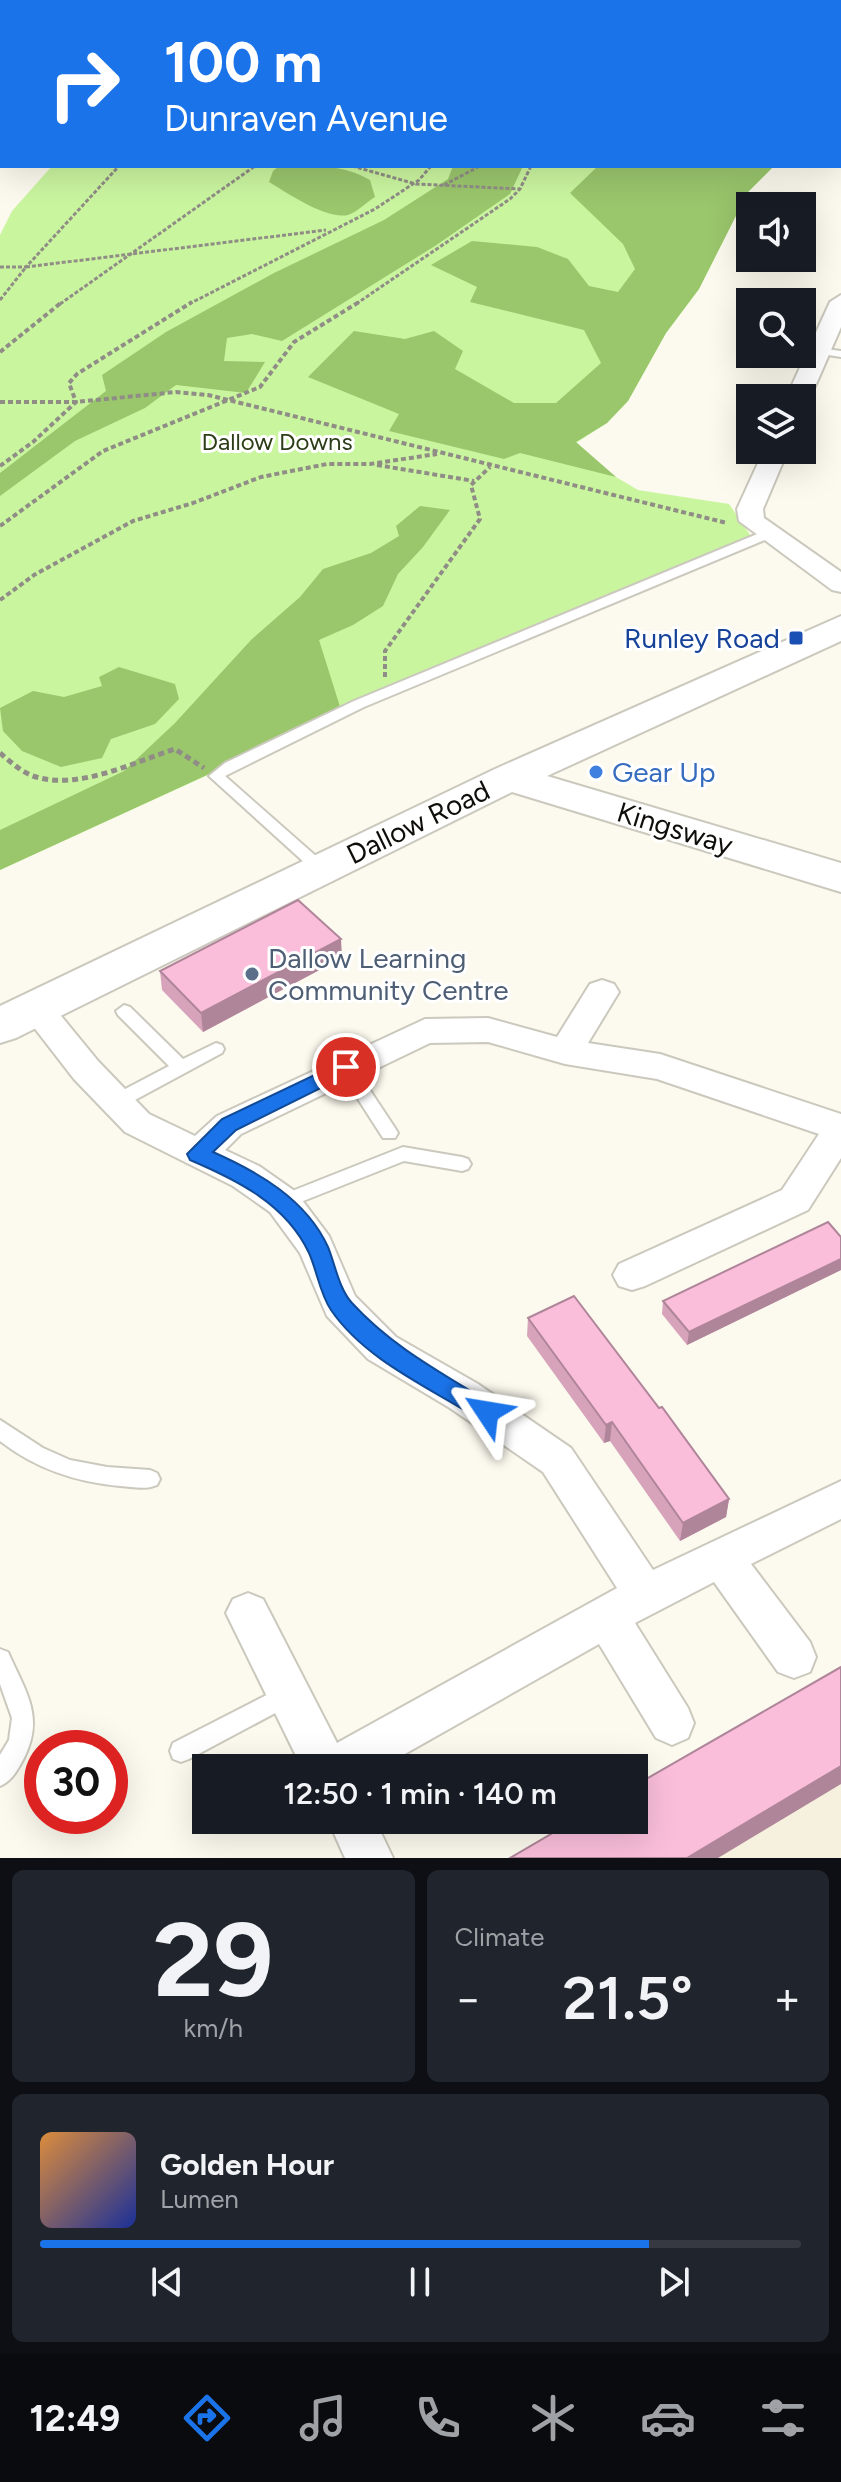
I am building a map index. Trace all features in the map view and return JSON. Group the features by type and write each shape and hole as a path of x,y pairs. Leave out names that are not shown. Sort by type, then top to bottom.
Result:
{"street":[{"path":"808,384 830,352 841,302"},
{"path":"770,464 750,509 760,527 841,584"},
{"name":"Dallow Road","path":"18,1017 509,778 841,627"},
{"name":"Kingsway","path":"509,778 841,878"},
{"path":"565,1052 602,992"},
{"path":"18,1017 137,1123 246,1176 283,1202 316,1246 340,1305 382,1348 464,1396 557,1460 645,1595"},
{"path":"198,1154 229,1125 425,1031 488,1030 565,1052 660,1067 841,1128 795,1200 632,1275"},
{"path":"361,1754 645,1595 841,1499"},
{"path":"721,1558 794,1657"},
{"path":"248,1613 319,1754"},
{"path":"607,1617 672,1723"},
{"path":"358,1834 369,1858"}],"lane":[{"path":"321,869 216,776 230,766 385,693 760,527"},
{"path":"124,1011 181,1067"},
{"path":"116,1102 216,1049"},
{"path":"346,1067 389,1133"},
{"path":"283,1202 403,1154 462,1164"},
{"path":"0,1429 16,1443 56,1467 101,1476 150,1479"},
{"path":"0,1659 26,1722 17,1753 0,1775"},
{"path":"181,1751 288,1695"}],"path":[{"path":"0,300 26,267 117,168"},
{"path":"0,352 59,304 252,168"},
{"path":"359,168 416,184 520,189"},
{"path":"76,402 69,383 77,372 136,333 331,229 386,204 416,184 429,168"},
{"path":"444,185 476,168"},
{"path":"0,526 103,451 269,381 285,351 294,342 381,288 510,199 520,189 530,168"},
{"path":"0,267 26,267 331,229"},
{"path":"0,402 76,402 176,392 226,400 729,523 760,527"},
{"path":"0,466 33,442 76,402"},
{"path":"0,600 53,563 133,521 193,503 261,477 327,464 370,464 442,453"},
{"path":"370,464 475,482"},
{"path":"385,693 385,651 480,519 471,485 491,466"},
{"path":"0,753 38,778 62,781 175,749 216,776"}],"shaded area":[{"path":"841,1684 841,1858 543,1858 600,1834 648,1834 648,1811"}],"green space":[{"name":"Dallow Downs","path":"50,168 772,168 748,192 736,192 736,216 699,289 666,333 628,401 607,423 576,443 616,477 638,490 729,504 755,542 420,678 0,870 0,235 12,211"},
{"path":"277,168 332,168 348,171 370,180 375,197 348,215 329,214 269,182"},
{"path":"452,168 522,168 510,194 435,246 282,341 252,334 227,338 224,361 265,362 246,393 176,385 145,408 75,441 0,496 0,473 106,391 102,375 166,332 274,273 384,220 448,179"},
{"path":"596,168 772,168 748,192 736,192 736,216 699,289 666,333 628,401 607,423 576,442 616,477 520,453 504,459 389,431 399,414 308,377 354,331 405,339 434,331 463,351 455,369 514,403 556,403 601,363 584,330 470,302 477,287 431,265 472,241 537,247 568,259 589,286 618,292 635,269 623,244 570,193"},
{"path":"420,506 450,510 398,574 383,606 353,625 319,640 342,713 0,870 0,830 124,771 175,723 251,640 300,597 323,569 371,553 399,536 396,526"},
{"path":"119,667 175,684 179,699 155,724 111,739 102,758 61,767 22,751 3,731 0,708 33,691 64,697 102,686 99,677"}],"building":[{"name":"Dallow Learning Community Centre","path":"298,900 341,939 201,1013 160,971"},
{"path":"828,1222 841,1237 841,1259 689,1332 663,1301"},
{"path":"574,1296 659,1408 662,1407 729,1499 683,1523 612,1422 606,1425 528,1318"},
{"path":"841,1667 841,1766 687,1858 510,1858 551,1834 648,1834 648,1778"}],"place":[{"name":"Runley Road","path":"796,638"},
{"name":"Gear Up","path":"596,772"},
{"name":"Dallow Learning Community Centre","path":"252,974"}],"route":[{"path":"346,1067 229,1125 198,1154 246,1176 283,1202 316,1246 340,1305 382,1348 487,1412"}]}
